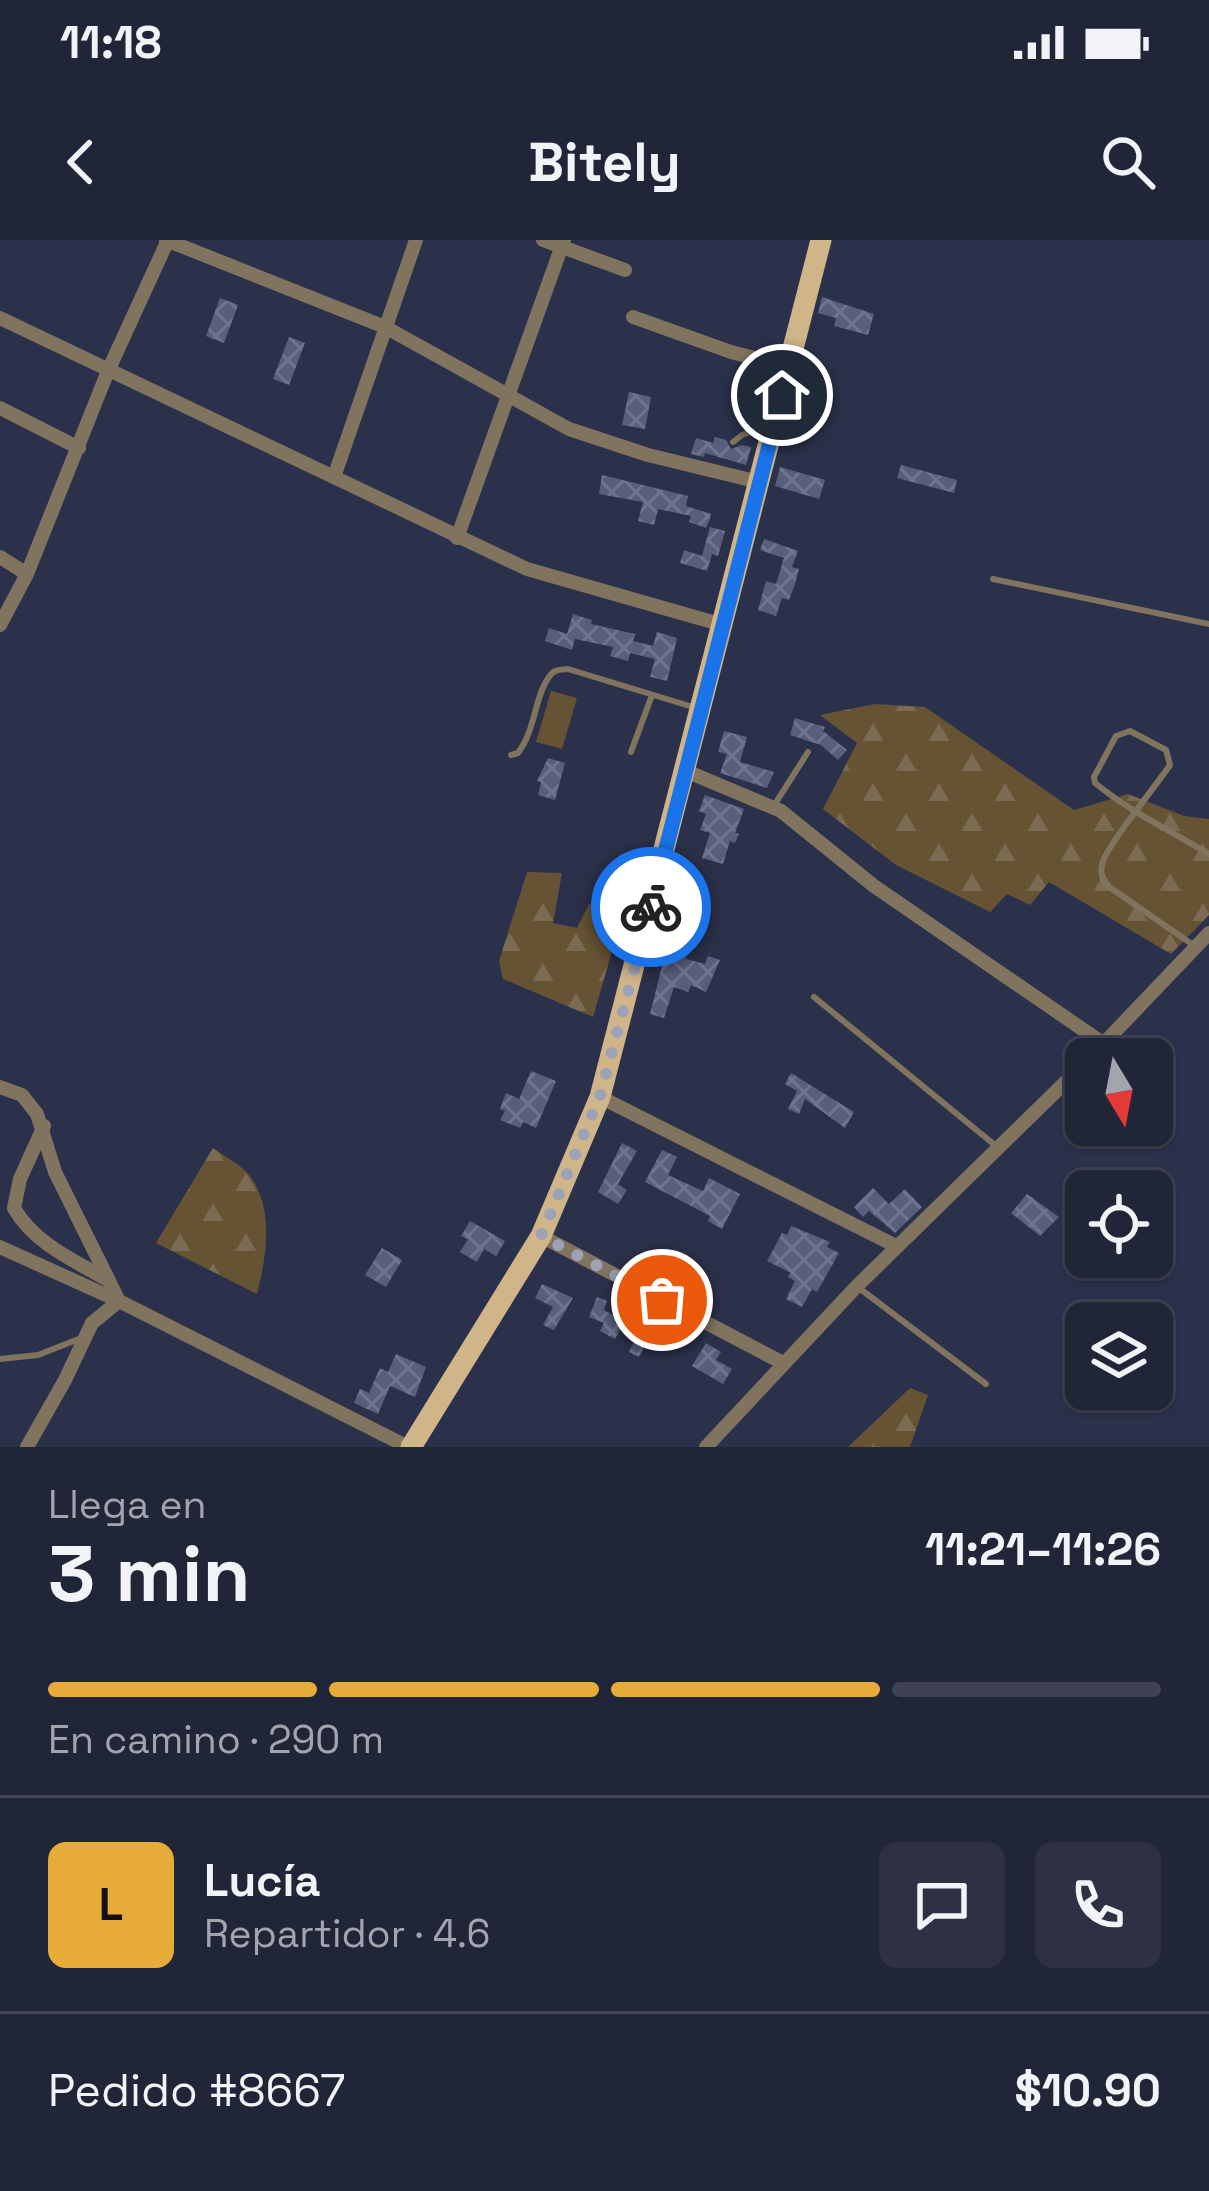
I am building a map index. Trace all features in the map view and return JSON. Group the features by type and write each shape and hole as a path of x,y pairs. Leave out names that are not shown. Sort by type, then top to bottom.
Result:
{"main road":[{"path":"410,1447 541,1236 600,1096 821,240"}],"street":[{"path":"0,625 27,574 108,371 167,240 385,327 569,429 725,466 759,482"},
{"path":"334,477 416,240"},
{"path":"543,240 625,270"},
{"path":"457,538 562,244"},
{"path":"633,317 789,367"},
{"path":"0,318 527,569 723,625"},
{"path":"0,408 79,448"},
{"path":"0,557 27,574"},
{"path":"686,771 774,807 874,886 1095,1038"},
{"path":"1110,1038 1209,933"},
{"path":"706,1447 856,1286 1065,1083"},
{"path":"0,1088 22,1095 44,1126 55,1172 118,1301"},
{"path":"600,1096 896,1246"},
{"path":"44,1126 20,1179 14,1208 50,1246 106,1279"},
{"path":"541,1236 783,1363"},
{"path":"0,1246 410,1447"},
{"path":"27,1447 100,1313 118,1301"}],"lane":[{"path":"733,442 774,424"},
{"path":"993,579 1209,624"},
{"path":"511,755 524,745 550,675 558,670 702,710"},
{"path":"631,752 652,695"},
{"path":"1196,947 1105,884 1102,877 1103,859 1139,812 1171,757 1130,731 1116,736 1094,777 1102,788 1139,812 1209,854"},
{"path":"774,807 808,752"},
{"path":"814,997 999,1148"},
{"path":"856,1286 986,1384"},
{"path":"0,1359 38,1355 87,1336"}],"green space":[{"path":"551,691 577,698 562,749 536,742"},
{"path":"875,704 925,707 1074,810 1128,794 1184,816 1209,819 1209,915 1171,954 1049,882 1030,905 1007,894 990,912 896,865 823,809 857,743 820,715"},
{"path":"527,872 562,873 553,923 577,928 589,904 624,909 593,1017 503,979 499,961"},
{"path":"213,1148 249,1174 259,1192 266,1220 257,1294 156,1243"},
{"path":"910,1388 928,1395 910,1447 848,1447"}],"building":[{"path":"822,297 874,314 868,335 834,326 836,318 818,313"},
{"path":"220,298 238,305 224,343 206,336"},
{"path":"289,337 305,343 289,385 273,379"},
{"path":"629,392 651,397 645,429 622,425"},
{"path":"715,437 726,440 731,449 751,447 746,465 705,453 704,457 691,454 696,438 713,443"},
{"path":"901,465 957,480 954,493 897,478"},
{"path":"780,467 825,480 819,499 775,486"},
{"path":"602,475 688,496 686,506 711,514 706,528 689,522 691,516 658,509 654,525 638,521 643,502 599,494"},
{"path":"710,527 725,531 718,556 712,554 707,571 680,563 684,550 702,556"},
{"path":"764,539 798,551 792,567 799,569 795,584 789,600 782,598 776,616 758,610 766,581 776,584 784,558 760,550"},
{"path":"573,614 592,620 591,624 635,634 633,641 653,646 657,632 677,638 667,681 650,677 655,659 630,653 628,661 610,656 613,647 575,639 572,650 545,641 549,628 567,634"},
{"path":"795,718 825,727 823,731 847,750 838,760 821,745 790,735"},
{"path":"724,731 747,737 740,762 774,772 767,788 720,773 727,754 718,752"},
{"path":"548,758 565,763 555,800 538,795 541,782 537,781"},
{"path":"705,795 744,809 735,833 739,834 735,843 730,841 723,864 702,858 710,833 700,830 706,814 699,811"},
{"path":"693,879 706,882 695,920 688,917 681,942 690,945 686,959 705,964 708,956 720,960 706,992 691,985 688,992 674,987 664,1018 650,1014 666,950 661,943 667,922 674,924 682,900 688,902"},
{"path":"531,1071 556,1081 536,1128 523,1122 520,1128 500,1120 505,1111 500,1109 506,1093 519,1099"},
{"path":"791,1073 854,1112 845,1128 805,1099 799,1114 788,1109 797,1091 785,1084"},
{"path":"622,1143 637,1151 618,1184 627,1190 618,1204 598,1192"},
{"path":"662,1150 677,1157 668,1175 703,1191 709,1178 740,1194 722,1229 708,1221 710,1216 645,1182"},
{"path":"873,1188 889,1204 905,1189 922,1207 895,1233 869,1211 863,1217 854,1207"},
{"path":"1027,1194 1059,1217 1040,1236 1011,1213"},
{"path":"470,1221 505,1241 496,1256 484,1249 477,1262 460,1252 468,1239 461,1236"},
{"path":"791,1226 830,1242 827,1247 839,1253 817,1292 812,1289 802,1307 786,1299 795,1281 788,1277 791,1273 767,1261"},
{"path":"382,1248 402,1260 386,1287 365,1275"},
{"path":"542,1284 573,1298 554,1330 543,1325 553,1307 535,1298"},
{"path":"597,1297 607,1301 604,1310 625,1322 632,1312 644,1319 638,1329 650,1336 639,1357 629,1352 635,1339 620,1330 615,1339 600,1331 604,1323 589,1317"},
{"path":"706,1343 721,1352 716,1360 732,1369 723,1384 692,1366"},
{"path":"396,1354 426,1367 415,1397 390,1386 378,1414 354,1403 360,1389 369,1393 380,1368 388,1372"}],"way so far":[{"path":"651,907 600,1096 541,1236 662,1300"}],"route":[{"path":"651,907 782,395"}]}
